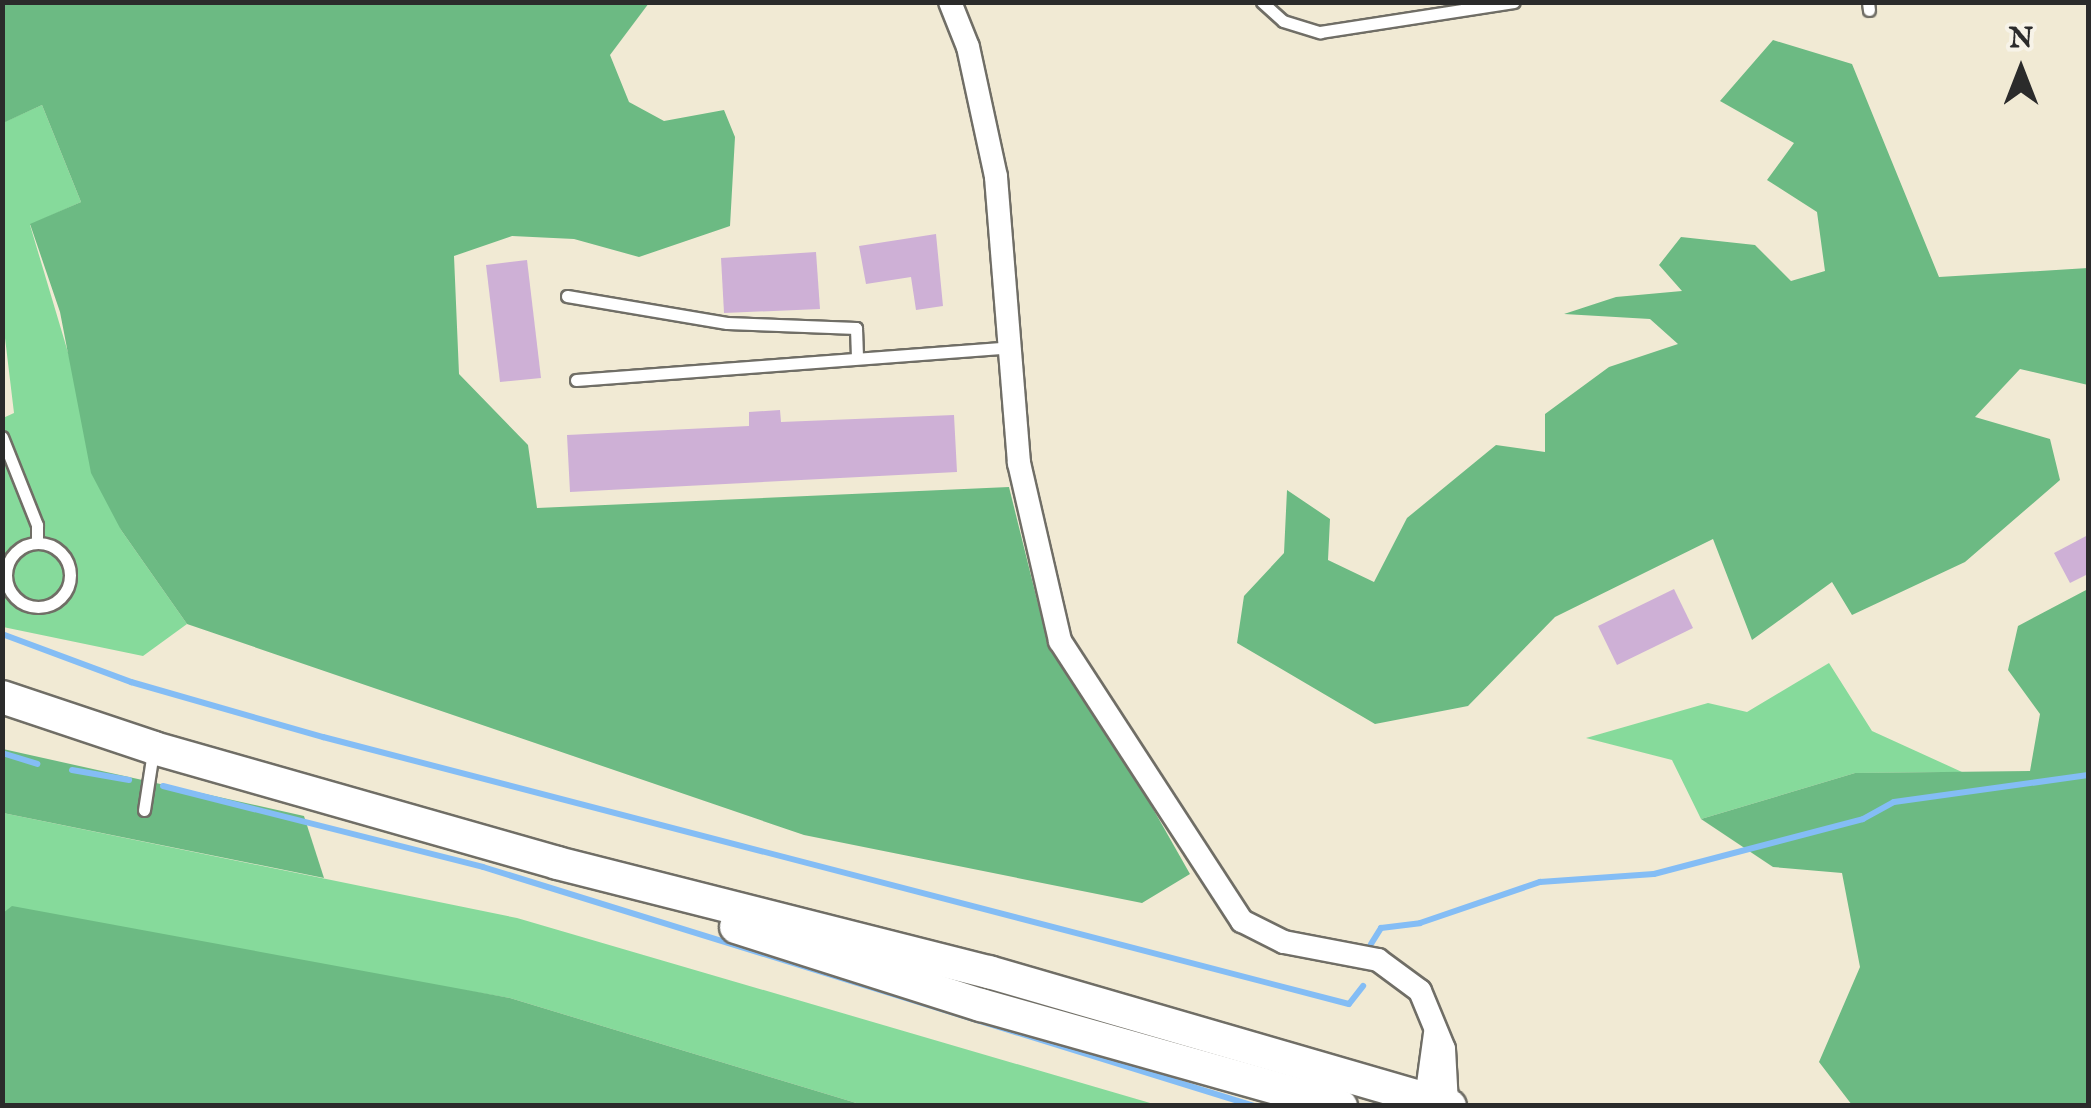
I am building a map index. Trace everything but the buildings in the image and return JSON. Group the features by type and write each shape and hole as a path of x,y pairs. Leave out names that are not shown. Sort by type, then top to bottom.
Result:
{"main road":[{"path":"2,697 49,716 154,748 557,862 989,972 1441,1103"},
{"path":"2,708 49,716"},
{"path":"557,862 867,971 1340,1106"}],"street":[{"path":"950,2 968,47 996,176 1013,347 1019,462 1047,602 1080,674 1242,922 1284,942 1378,960 1420,991 1436,1025 1441,1103"}],"lane":[{"path":"1262,2 1283,21 1320,32 1414,9 1514,2"},
{"path":"567,296 727,323 856,328 857,356"},
{"path":"576,380 1013,347"},
{"path":"2,438 37,524 38,543"},
{"path":"38,543 64,556 70,574 58,601 38,608 17,600 6,581 17,551 38,543"},
{"path":"144,810 154,748"}],"green space":[{"path":"2,3 649,3 610,55 629,102 664,121 724,110 735,137 730,226 639,257 574,239 512,236 454,256 459,374 528,445 537,508 1009,487 1049,648 1118,747 1190,874 1142,903 804,835 187,624 121,530 91,473 60,312 30,224 81,202 42,105 3,123"},
{"path":"1773,40 1852,64 1939,277 2088,268 2088,385 2020,369 1975,417 2050,439 2060,480 1965,562 1852,615 1832,582 1752,640 1713,539 1555,617 1468,706 1375,724 1237,643 1244,596 1284,553 1287,490 1330,519 1328,560 1374,582 1407,518 1496,445 1545,452 1545,414 1609,367 1678,344 1650,319 1564,314 1616,297 1682,291 1659,265 1681,237 1755,245 1791,281 1825,271 1817,212 1767,180 1794,143 1720,101"},
{"path":"42,105 81,202 30,225 121,530 187,624 143,656 3,627 3,418 14,413 2,313 2,123"},
{"path":"2088,589 2088,1105 1852,1105 1819,1062 1860,967 1842,873 1773,867 1701,819 1855,773 2030,771 2040,714 2008,670 2018,626"},
{"path":"1829,663 1872,731 1962,772 1855,773 1701,819 1672,760 1586,738 1708,703 1747,712"},
{"path":"3,749 304,816 324,878 3,813"},
{"path":"3,813 517,918 1157,1105 863,1105 510,998 3,913"},
{"path":"12,906 510,998 863,1105 3,1105 3,913"}],"waterway":[{"path":"2,634 131,682 323,737 1349,1004 1363,986"},
{"path":"2,753 37,764"},
{"path":"72,770 129,780"},
{"path":"1371,944 1381,928 1420,923 1540,882 1654,874 1863,819 1894,802 2088,775"},
{"path":"163,786 483,867 1254,1106"}]}
